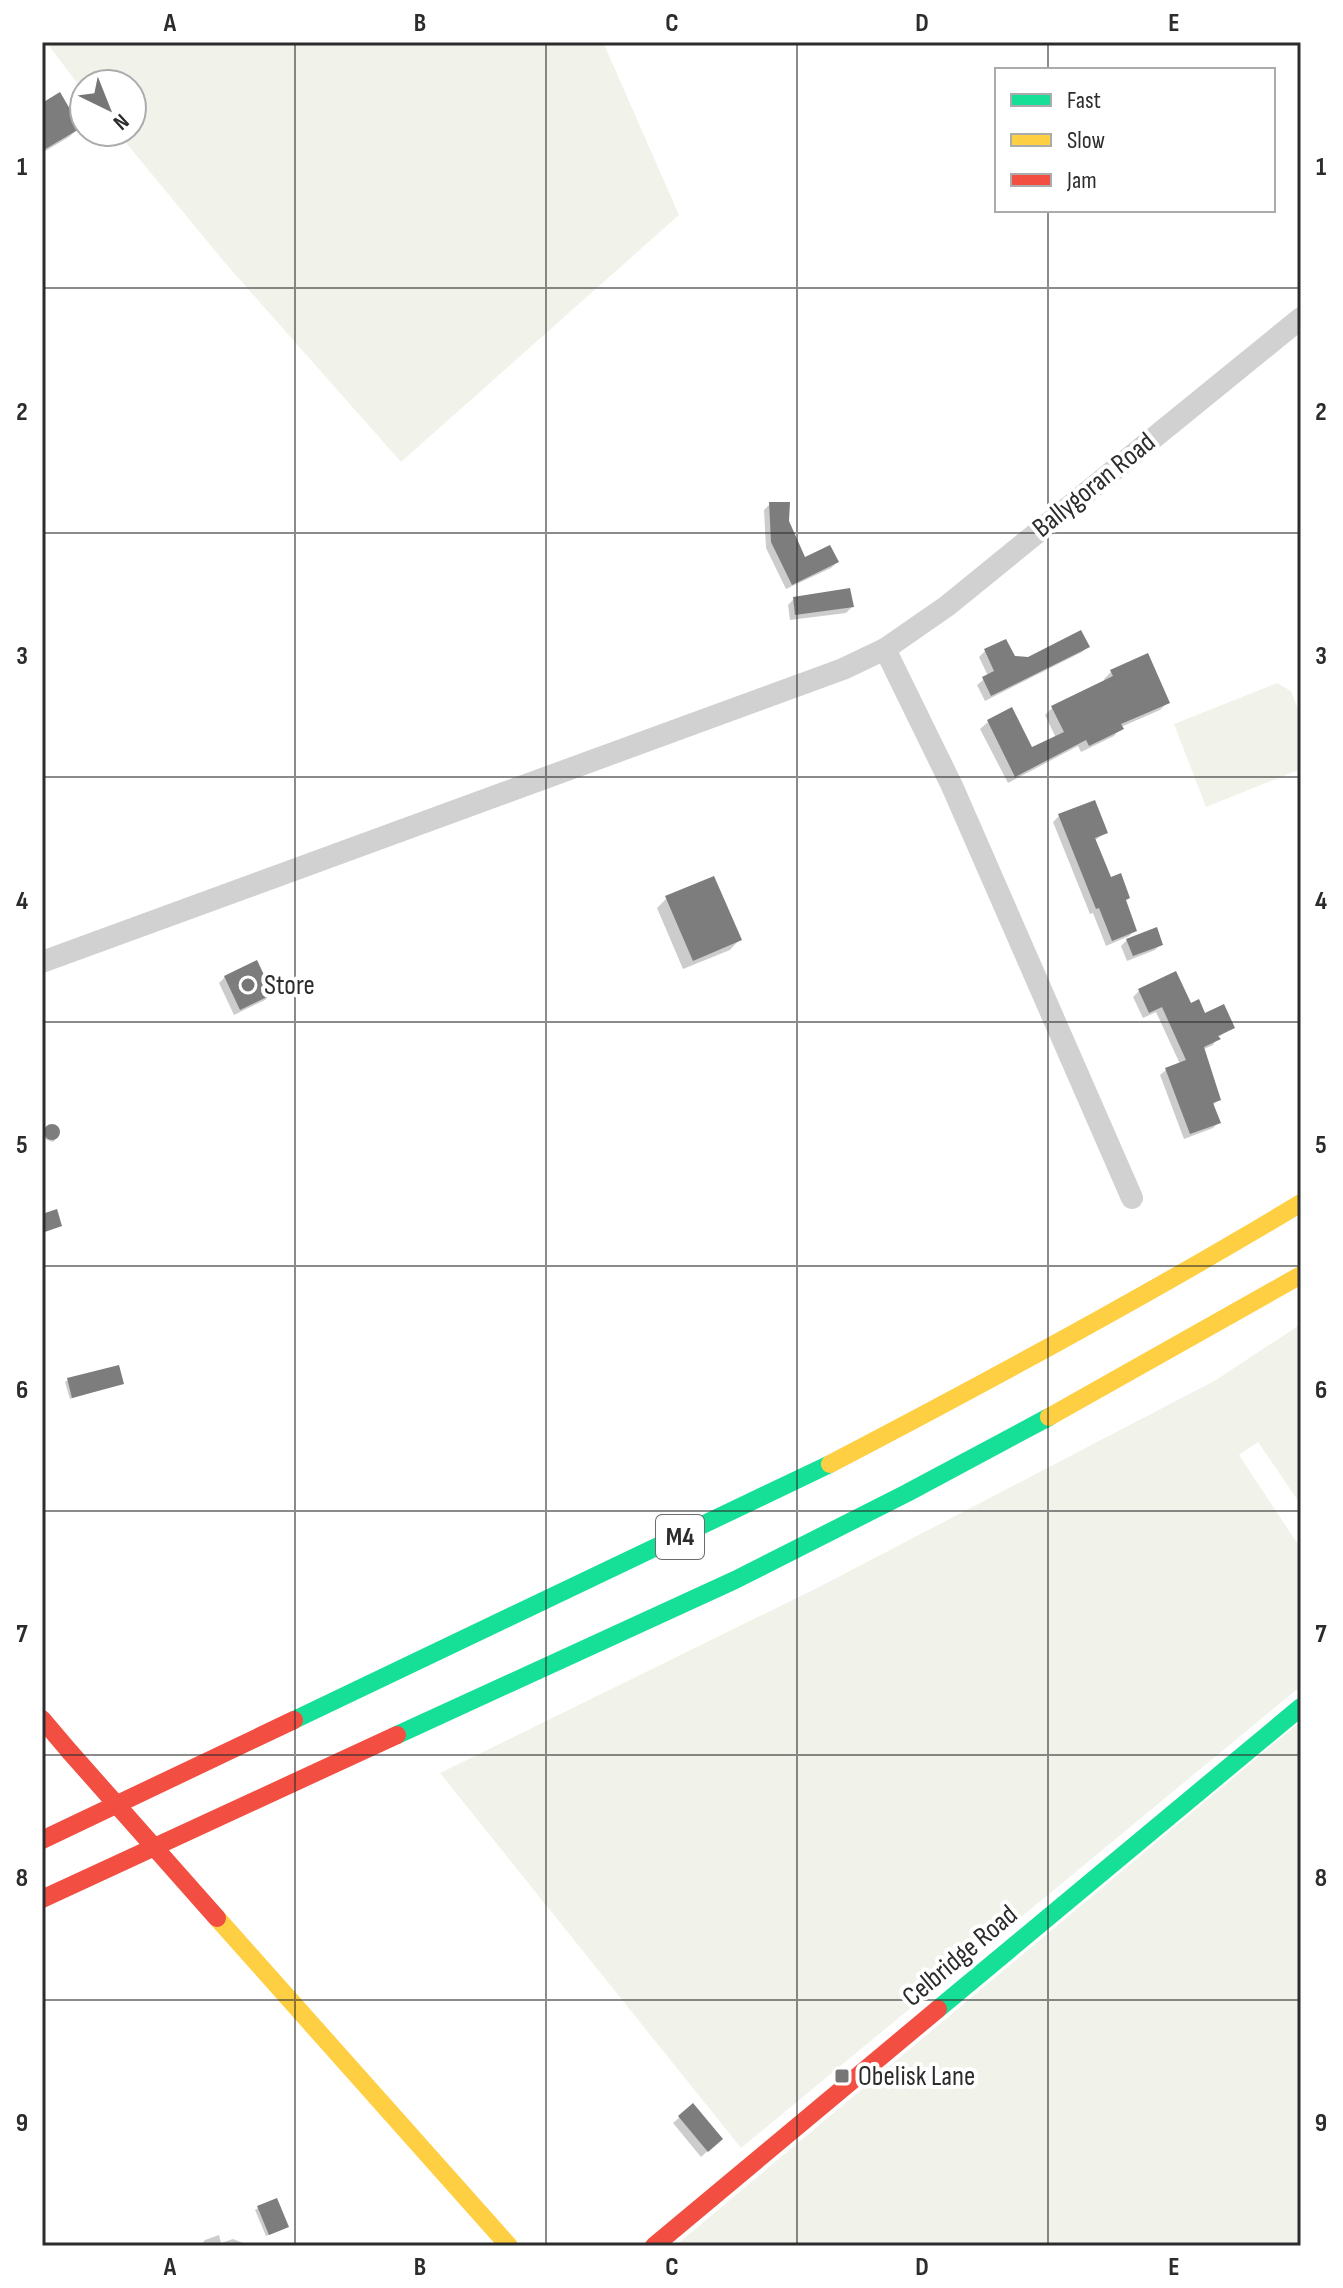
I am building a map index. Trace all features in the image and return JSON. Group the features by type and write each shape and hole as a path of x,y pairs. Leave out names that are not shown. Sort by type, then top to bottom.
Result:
{"main road":[{"name":"M4","path":"42,1840 795,1482 1019,1365 1192,1269 1301,1203"},
{"name":"M4","path":"42,1899 748,1574 1092,1394 1301,1275"},
{"name":"Celbridge Road","path":"654,2246 1301,1707"},
{"path":"42,1719 509,2246"}],"street":[{"name":"Ballygoran Road","path":"42,962 828,674 885,649 969,588 1301,318"},
{"path":"885,649 952,786 1132,1198"}],"shaded area":[{"path":"46,42 603,42 679,215 401,462 226,264 130,148 148,148 148,68 68,68 68,71"},
{"path":"1277,683 1291,691 1301,717 1301,769 1206,807 1174,724"},
{"path":"1301,1324 1301,1505 1258,1442 1239,1455 1301,1549 1301,1686 741,2148 440,1773 819,1587 1216,1380"},
{"path":"1301,1721 1301,2246 675,2246"}],"building":[{"path":"60,92 68,106 68,136 42,151 42,103"},
{"path":"769,502 790,502 789,521 805,557 830,545 839,562 792,585 771,542"},
{"path":"850,588 854,607 795,615 793,597"},
{"path":"1081,630 1090,647 991,696 982,677 994,671 984,649 1006,639 1015,656 1028,657"},
{"path":"1148,653 1170,703 1121,724 1124,729 1089,746 1086,740 1015,777 987,720 1012,707 1032,747 1064,732 1051,706 1113,676 1110,670"},
{"path":"1095,800 1108,833 1095,838 1111,877 1121,873 1137,931 1112,941 1058,814"},
{"path":"714,876 742,940 693,961 665,896"},
{"path":"1157,927 1163,945 1133,956 1126,939"},
{"name":"Store","path":"257,960 273,994 240,1010 224,976"},
{"path":"1176,971 1191,1003 1199,999 1205,1013 1224,1004 1235,1028 1204,1047 1221,1100 1213,1103 1221,1123 1190,1134 1165,1068 1186,1060 1162,1007 1149,1013 1138,989"},
{"path":"49,1124 55,1124 60,1132 58,1138 49,1140 44,1135 44,1129"},
{"path":"57,1209 62,1226 42,1233 42,1214"},
{"path":"119,1365 124,1384 72,1398 67,1378"},
{"path":"693,2103 723,2139 708,2152 678,2116"},
{"path":"277,2198 289,2227 269,2235 257,2206"}],"traffic: fast":[{"path":"397,1735 735,1580 1049,1417"},
{"path":"294,1720 830,1464"},
{"path":"938,2009 1301,1707"}],"traffic: slow":[{"path":"830,1464 1067,1337 1301,1203"},
{"path":"1049,1417 1301,1275"},
{"path":"217,1918 509,2246"}],"traffic: jam":[{"path":"42,1719 70,1752"},
{"path":"42,1840 294,1720"},
{"path":"42,1899 397,1735"},
{"path":"70,1752 217,1918"},
{"path":"654,2246 938,2009"}],"place":[{"name":"Store","path":"248,985"},
{"name":"Obelisk Lane","path":"842,2076"}]}
